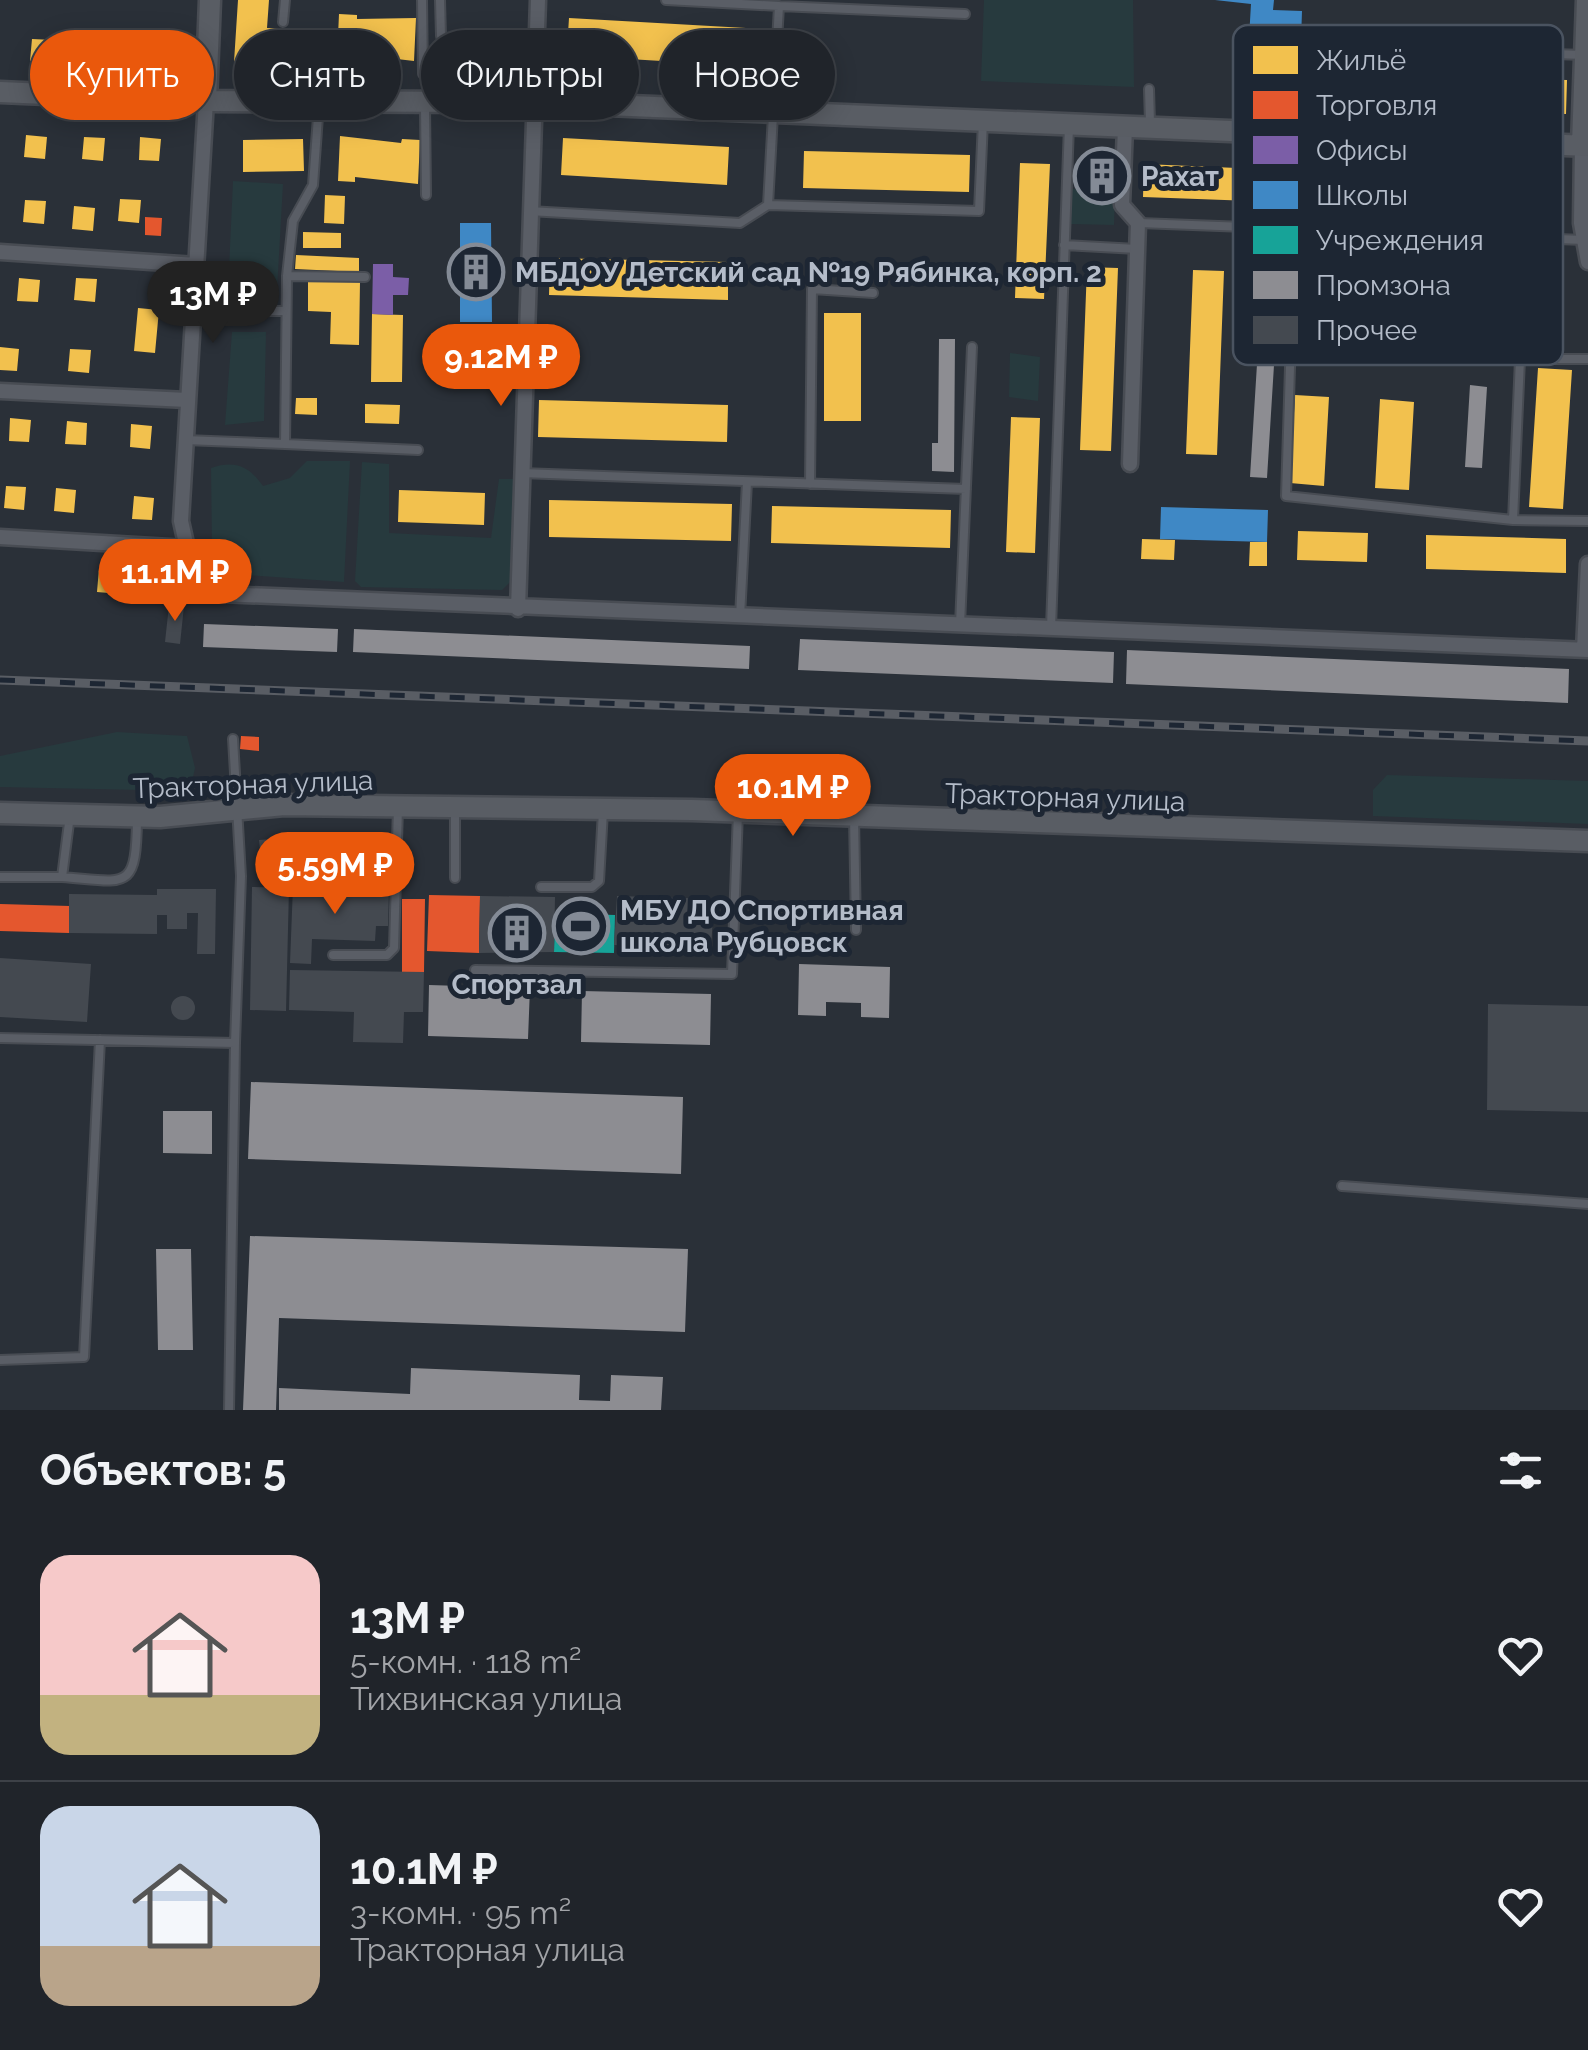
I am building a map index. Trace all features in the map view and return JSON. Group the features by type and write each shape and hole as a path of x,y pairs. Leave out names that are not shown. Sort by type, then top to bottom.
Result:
{"street":[{"path":"209,30 210,0"},
{"path":"537,30 538,0"},
{"path":"1587,0 1584,240 1588,262"},
{"path":"0,92 30,93"},
{"path":"835,116 1233,131"},
{"path":"205,120 181,521 197,593 1586,650 1588,564"},
{"path":"518,608 533,120"},
{"path":"1125,127 1122,205 1138,223 1130,464"},
{"path":"0,252 196,265"},
{"path":"0,390 188,400"},
{"path":"0,537 187,548"},
{"name":"Тракторная улица","path":"0,812 136,816 237,806 738,812 1588,841"}],"lane":[{"path":"283,22 284,0"},
{"path":"422,0 422,30"},
{"path":"440,0 441,30"},
{"path":"666,0 965,14"},
{"path":"778,30 779,6"},
{"path":"1563,54 1585,55"},
{"path":"1149,89 1150,128"},
{"path":"285,444 287,276 293,221 313,185 318,120"},
{"path":"425,120 426,195"},
{"path":"768,206 773,120"},
{"path":"528,211 740,223 768,206 979,211 984,122"},
{"path":"1050,628 1068,125"},
{"path":"1138,223 1233,226"},
{"path":"1563,239 1584,240"},
{"path":"1064,245 1137,248"},
{"path":"287,276 365,277"},
{"path":"810,484 812,289 872,292"},
{"path":"193,310 284,311"},
{"path":"960,624 972,347"},
{"path":"1290,365 1286,496 1514,520 1588,521"},
{"path":"1514,520 1520,365"},
{"path":"186,440 418,450"},
{"path":"520,473 966,489"},
{"path":"740,616 747,482"},
{"path":"229,1410 241,887 232,781 234,740"},
{"path":"333,955 386,955 394,948 398,807"},
{"path":"455,808 455,878"},
{"path":"541,887 592,887 599,882 604,811"},
{"path":"474,970 732,974 738,812"},
{"path":"62,878 70,815"},
{"path":"0,877 118,881 129,876 136,866 136,816"},
{"path":"854,816 856,930"},
{"path":"305,873 396,877"},
{"path":"0,1038 235,1043"},
{"path":"0,1360 84,1358 100,1040"},
{"path":"1342,1186 1588,1204"}],"green space":[{"path":"984,0 1133,0 1134,87 981,81"},
{"path":"233,181 283,184 277,290 228,292"},
{"path":"1072,189 1115,191 1114,225 1071,224"},
{"path":"232,332 266,332 264,421 225,425"},
{"path":"1010,353 1040,357 1038,401 1009,397"},
{"path":"307,461 350,461 344,582 232,574 212,548 211,468 241,467 263,486 290,478"},
{"path":"362,462 389,464 389,533 491,538 499,479 515,479 513,579 502,590 361,587 355,581"},
{"path":"117,732 187,736 195,768 190,791 0,787 0,756"},
{"path":"1387,775 1588,781 1588,824 1373,816 1373,790"}],"building: Жильё":[{"path":"238,0 269,0 267,28 282,29 282,30 236,30"},
{"path":"339,14 357,15 357,19 416,18 414,61 401,59 401,30 338,30"},
{"path":"569,18 746,28 659,30 659,61 639,60 639,30 568,30"},
{"path":"1563,80 1567,80 1563,114"},
{"path":"26,135 47,137 45,159 24,157"},
{"path":"340,136 401,143 402,139 420,140 418,184 355,177 355,182 338,181"},
{"path":"84,137 105,138 103,161 82,159"},
{"path":"140,137 161,139 159,161 139,160"},
{"path":"563,138 729,147 727,185 561,175"},
{"path":"303,139 304,171 243,172 243,140"},
{"path":"804,151 970,155 969,192 803,188"},
{"path":"1020,163 1050,164 1044,299 1015,298"},
{"path":"1144,164 1233,168 1233,200 1143,197"},
{"path":"325,195 345,196 344,224 324,223"},
{"path":"120,199 141,200 139,223 118,221"},
{"path":"25,200 46,201 44,224 23,222"},
{"path":"74,206 95,208 93,231 72,229"},
{"path":"303,232 341,233 341,248 303,248"},
{"path":"296,255 359,258 359,272 295,269"},
{"path":"550,258 728,262 728,300 549,295"},
{"path":"1087,267 1118,268 1111,451 1080,450"},
{"path":"1193,270 1224,271 1217,455 1186,454"},
{"path":"19,278 40,280 38,302 17,301"},
{"path":"76,278 97,279 95,302 74,300"},
{"path":"308,280 360,282 359,345 330,344 331,312 308,311"},
{"path":"138,308 159,310 155,353 134,351"},
{"path":"824,313 861,313 861,421 824,421"},
{"path":"372,314 403,315 402,382 371,382"},
{"path":"0,347 19,349 17,371 0,370"},
{"path":"70,349 91,350 89,373 68,371"},
{"path":"1538,368 1572,370 1563,509 1529,507"},
{"path":"1295,395 1329,397 1324,486 1290,483"},
{"path":"296,398 317,398 317,415 295,414"},
{"path":"1380,399 1414,402 1409,490 1375,488"},
{"path":"539,400 728,405 727,442 538,437"},
{"path":"365,404 400,405 399,424 365,423"},
{"path":"1011,417 1040,418 1035,553 1006,552"},
{"path":"10,418 31,420 29,442 9,441"},
{"path":"67,421 87,423 86,445 65,444"},
{"path":"131,424 152,426 150,449 130,447"},
{"path":"6,486 26,487 24,510 4,508"},
{"path":"56,488 76,490 74,513 54,511"},
{"path":"399,490 485,493 484,525 398,522"},
{"path":"134,496 154,498 152,520 132,519"},
{"path":"549,500 732,504 731,541 549,537"},
{"path":"772,506 951,510 950,548 771,543"},
{"path":"1298,531 1368,533 1367,562 1297,560"},
{"path":"1426,535 1566,539 1566,573 1426,569"},
{"path":"1142,539 1175,540 1174,560 1141,559"},
{"path":"1250,542 1267,542 1267,566 1249,566"},
{"path":"99,568 123,570 121,594 97,592"}],"building: Торговля":[{"name":"Рахат","path":"1087,164 1118,165 1117,188 1087,187"},
{"path":"145,217 162,218 161,236 145,235"},
{"path":"241,736 259,737 259,751 240,749"},
{"path":"429,895 480,896 479,953 427,951"},
{"path":"402,899 425,899 424,972 402,972"},
{"path":"0,904 70,906 69,933 0,931"}],"building: Офисы":[{"path":"373,264 393,264 393,277 409,278 408,295 393,295 393,315 372,314"}],"building: Школы":[{"path":"1215,0 1274,0 1273,10 1302,11 1302,25 1250,25 1251,4"},
{"name":"МБДОУ Детский сад №19 Рябинка, корп. 2","path":"460,223 491,223 492,322 460,322"},
{"path":"1161,507 1268,510 1267,542 1160,539"}],"building: Учреждения":[{"path":"555,913 615,915 614,953 554,952"}],"building: Промзона":[{"path":"939,339 955,339 954,472 932,471 932,443 938,443"},
{"path":"1257,365 1274,365 1267,478 1250,477"},
{"path":"1470,385 1487,387 1482,468 1465,467"},
{"path":"204,624 338,629 337,652 203,647"},
{"path":"354,629 750,646 749,669 353,652"},
{"path":"800,639 1114,652 1113,683 798,670"},
{"path":"1127,650 1569,669 1568,703 1126,684"},
{"path":"799,964 890,967 889,1018 861,1017 861,1003 826,1002 826,1016 798,1015"},
{"path":"429,985 530,988 528,1039 428,1036"},
{"path":"582,991 711,994 710,1045 581,1042"},
{"path":"251,1082 683,1097 681,1174 248,1159"},
{"path":"163,1111 212,1111 212,1154 163,1153"},
{"path":"250,1236 688,1249 685,1332 279,1318 276,1410 243,1410"},
{"path":"156,1249 191,1249 193,1350 158,1350"},
{"path":"411,1368 580,1375 579,1400 610,1401 611,1375 663,1377 661,1410 279,1410 279,1388 410,1394"}],"building: Прочее":[{"path":"169,605 184,606 180,644 165,642"},
{"path":"363,832 365,851 261,859 259,840"},
{"path":"293,886 389,890 388,926 376,926 375,941 312,939 311,964 290,963"},
{"path":"252,887 289,888 286,1011 250,1010"},
{"path":"157,889 216,889 215,954 197,954 198,913 187,913 187,929 167,929 167,915 157,915 157,934 69,933 69,894 157,895"},
{"name":"Спортзал","path":"480,896 555,897 554,952 479,953"},
{"path":"617,896 714,899 711,949 614,945"},
{"path":"0,958 91,964 87,1022 0,1017"},
{"path":"290,970 424,972 423,1012 404,1012 403,1043 353,1042 354,1012 289,1010"},
{"path":"183,996 195,1008 183,1020 171,1008"},
{"path":"1488,1004 1588,1006 1588,1112 1487,1110"}],"railway":[{"path":"0,680 1588,741"}],"place":[{"name":"Рахат","path":"1102,176"},
{"name":"МБДОУ Детский сад №19 Рябинка, корп. 2","path":"476,272"},
{"name":"МБУ ДО Спортивная школа Рубцовск","path":"581,926"},
{"name":"Спортзал","path":"517,933"}]}
